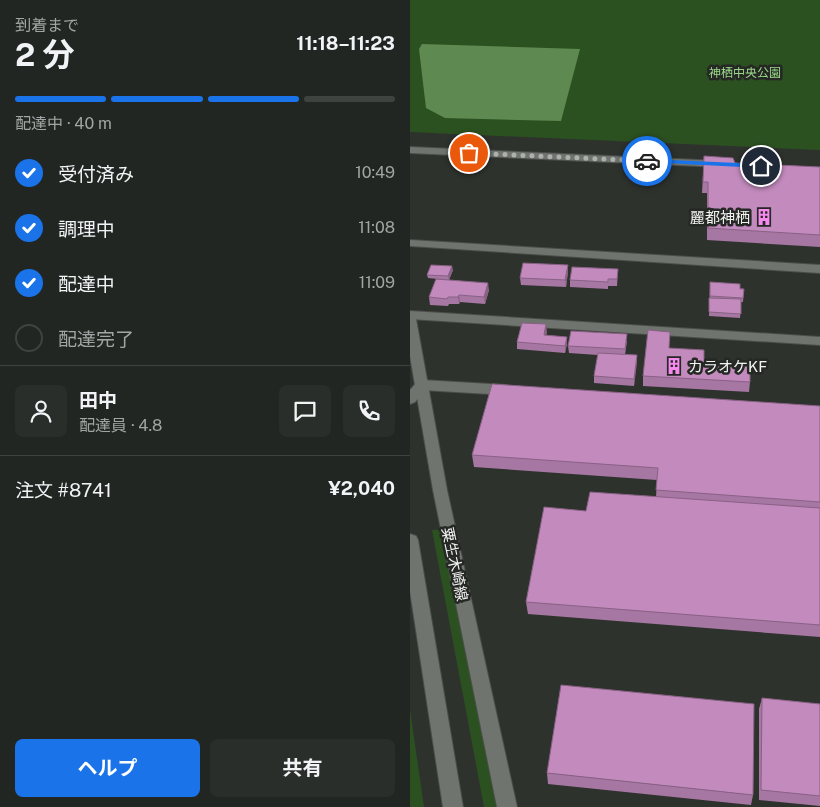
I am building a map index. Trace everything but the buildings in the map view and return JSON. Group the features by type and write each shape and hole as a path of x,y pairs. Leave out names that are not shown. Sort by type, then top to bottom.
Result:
{"street":[{"path":"410,150 732,165"},
{"path":"410,243 820,269"},
{"path":"410,315 820,341"},
{"name":"粟生木崎線","path":"410,319 416,386 440,490 506,807"},
{"path":"410,399 416,386 522,392"},
{"path":"410,540 453,807"}],"green space":[{"name":"神栖中央公園","path":"410,0 820,0 820,150 410,132"},
{"path":"448,529 505,807 484,807 432,530"},
{"path":"410,710 424,807 410,807"}],"shaded area":[{"path":"422,44 580,49 561,121 445,118 426,108 419,49"}],"way so far":[{"path":"469,153 647,161"}],"place":[{"name":"麗都神栖","path":"764,217"},
{"name":"カラオケKF","path":"674,366"}],"route":[{"path":"647,161 761,166"}]}
